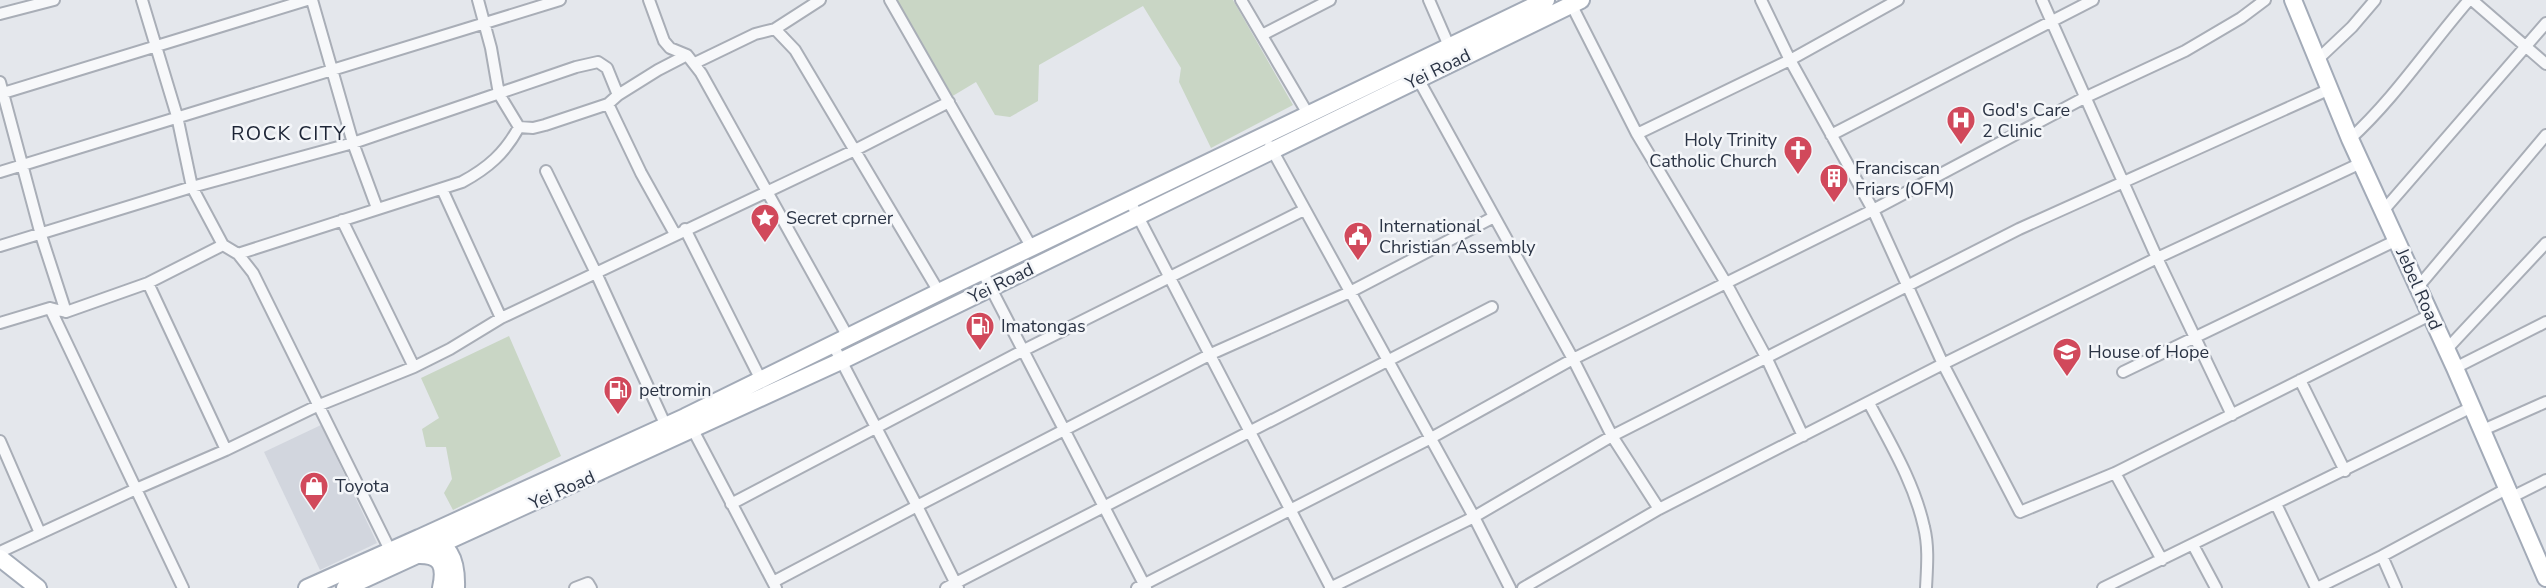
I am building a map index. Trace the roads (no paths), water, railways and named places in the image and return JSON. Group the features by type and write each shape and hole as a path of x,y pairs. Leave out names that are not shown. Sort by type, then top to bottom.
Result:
{"main road":[{"name":"Yei Road","path":"418,547 1130,201 1268,143 1414,72 1449,46 1546,0"},
{"name":"Jebel Road","path":"2293,0 2316,61 2350,139 2483,430 2546,578"},
{"name":"Yei Road","path":"418,547 442,544 841,361 1138,217 1268,143 1308,114 1414,72 1574,2"},
{"path":"442,544 454,561 456,588"},
{"path":"345,588 418,547"},
{"path":"307,588 390,550 418,547 438,559 443,568 441,588"},
{"path":"0,558 38,588"},
{"path":"0,569 24,588"}],"street":[{"path":"0,15 54,0"},
{"path":"142,0 177,116 192,187 223,245 238,254 253,273 390,550"},
{"path":"2,94 307,0"},
{"path":"312,0 353,142 377,208"},
{"path":"478,0 499,94 519,127"},
{"path":"0,172 560,0"},
{"path":"649,0 664,41 670,48 691,59 768,190 848,337"},
{"path":"519,127 533,128 545,125 608,104 618,95 691,59 755,34 775,29 820,0"},
{"path":"890,0 1032,248"},
{"path":"1241,0 1308,114"},
{"path":"1262,35 1330,0"},
{"path":"1429,0 1449,46"},
{"path":"1761,0 1790,60 1873,210 1942,364 2020,512 2115,473 2430,315"},
{"path":"1637,134 1790,60 1898,0"},
{"path":"2042,0 2157,258 2232,415"},
{"path":"1831,135 2093,0"},
{"path":"982,272 1065,430 1142,587 1431,438 1573,359 1873,210 2084,98 2185,51 2241,18 2265,0"},
{"path":"2316,61 2352,27 2375,0"},
{"path":"2350,139 2379,112 2431,44 2470,0 2546,64"},
{"path":"1574,2 1637,134 1726,283 1766,357 1803,436"},
{"path":"2383,211 2546,23"},
{"path":"775,29 795,50 939,292"},
{"path":"0,246 192,187 353,142 576,67 598,62 607,68 618,95"},
{"path":"1414,72 1573,359 1612,436 1659,509"},
{"path":"0,82 41,235 66,312"},
{"path":"1130,201 1331,588 1474,517 1612,436 2019,229 2330,90"},
{"path":"0,552 318,406 414,367 450,349 501,318 855,150 949,102"},
{"path":"608,104 641,173 680,232 761,380"},
{"path":"238,254 442,189 478,173 493,163 508,147 519,127"},
{"path":"2418,287 2546,135"},
{"path":"1268,143 1474,517 1510,588"},
{"path":"1523,588 1659,509 1942,364 2157,258 2361,163"},
{"path":"546,171 596,273 666,426"},
{"path":"442,189 501,318"},
{"path":"731,504 1024,351 1304,210"},
{"path":"693,430 775,585 917,506 1211,354 1350,292 1494,217"},
{"path":"342,220 414,367"},
{"path":"2123,372 2397,240"},
{"path":"2446,350 2546,243"},
{"path":"0,323 50,308 66,312 148,283 223,245"},
{"path":"148,283 226,450"},
{"path":"833,345 917,506 953,586 1492,307"},
{"path":"50,308 183,588"},
{"path":"2455,368 2546,322"},
{"path":"2300,380 2345,471"},
{"path":"2483,430 2546,402"},
{"path":"1869,403 1907,474 1924,527 1927,543 1926,588"},
{"path":"2103,588 2472,407"},
{"path":"0,441 40,533"},
{"path":"2115,473 2162,560"},
{"path":"2276,504 2317,588 2510,493 2546,480"},
{"path":"2193,545 2216,588"},
{"path":"2382,556 2396,588"},
{"path":"575,588 588,582 591,588"}],"place":[{"name":"God's Care 2 Clinic","path":"1961,146"},
{"name":"Holy Trinity Catholic Church","path":"1798,176"},
{"name":"Franciscan Friars (OFM)","path":"1834,204"},
{"name":"Secret cprner","path":"765,244"},
{"name":"International Christian Assembly","path":"1358,262"},
{"name":"Imatongas","path":"980,352"},
{"name":"House of Hope","path":"2067,378"},
{"name":"petromin","path":"618,416"},
{"name":"Toyota","path":"314,512"}],"district":[{"name":"ROCK CITY","path":"289,133"}]}
